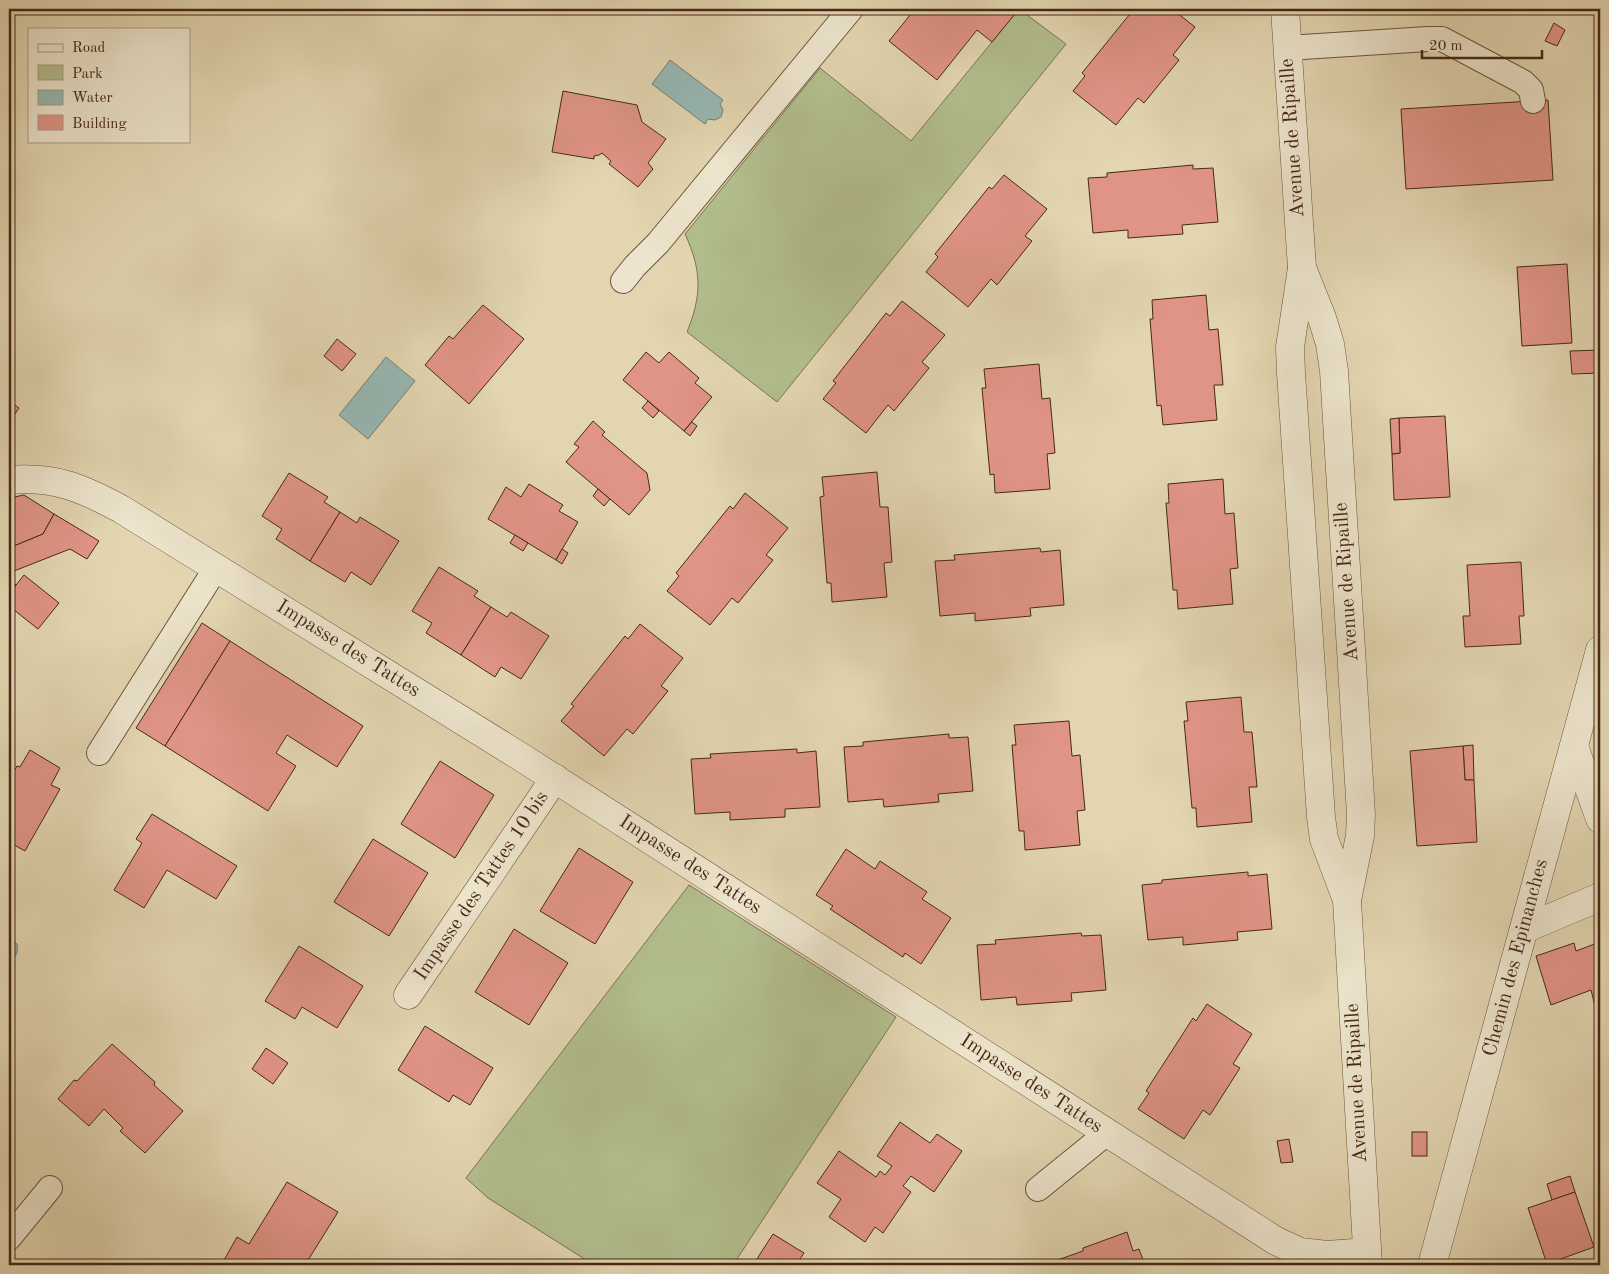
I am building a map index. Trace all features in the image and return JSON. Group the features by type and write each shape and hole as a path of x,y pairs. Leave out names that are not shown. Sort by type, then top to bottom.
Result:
{"street":[{"name":"Avenue de Ripaille","path":"1284,9 1302,268 1290,347 1290,374 1321,817 1328,852 1346,900"},
{"name":"Avenue de Ripaille","path":"1302,268 1322,318 1330,344 1334,371 1361,814 1360,836 1346,900 1368,1259"},
{"name":"Impasse des Tattes","path":"9,480 46,480 73,486 98,496 555,778 1276,1241 1300,1252 1368,1259"},
{"path":"1310,646 1350,638"},
{"name":"Chemin des Epinanches","path":"1432,1265 1600,650"},
{"path":"1574,746 1600,820"},
{"name":"Impasse des Tattes 10 bis","path":"408,994 555,778"},
{"path":"1524,929 1600,897"}],"lane":[{"path":"623,280 634,266 658,243 851,9"},
{"path":"1287,48 1442,39 1524,82 1531,90 1533,101"},
{"path":"99,753 216,568"},
{"path":"1038,1189 1107,1133"},
{"path":"9,1238 50,1188"}],"green space":[{"path":"1019,9 1066,44 777,402 687,332 695,306 698,283 695,260 685,234 820,68 911,141"},
{"path":"689,885 896,1017 733,1265 594,1265 488,1198 466,1178"}],"water":[{"path":"670,60 723,100 720,104 723,110 721,117 715,120 708,119 705,124 652,84"},
{"path":"386,357 415,381 368,439 339,415"},
{"path":"9,938 17,944 17,949 15,956 9,960"}],"building":[{"path":"915,9 1019,9 992,42 977,30 937,80 889,41"},
{"path":"1134,9 1172,9 1195,27 1173,55 1179,60 1144,103 1138,98 1116,125 1073,91 1085,76 1082,73"},
{"path":"1554,23 1565,30 1557,46 1545,41"},
{"path":"563,91 637,105 642,122 666,139 648,163 653,169 638,187 609,164 611,161 602,153 594,156 594,159 552,152"},
{"path":"1548,100 1553,180 1406,189 1401,109"},
{"path":"1193,165 1193,169 1213,168 1218,222 1182,225 1183,234 1128,238 1128,230 1093,233 1088,178 1107,177 1107,173"},
{"path":"1004,175 1047,209 1025,236 1032,241 997,285 991,279 968,307 926,272 938,257 935,254 989,187 992,189"},
{"path":"1567,264 1572,343 1522,346 1517,267"},
{"path":"1206,295 1209,330 1218,329 1223,385 1214,385 1217,420 1163,425 1161,405 1157,406 1150,319 1153,319 1152,300"},
{"path":"902,301 945,335 922,362 929,368 894,411 888,405 866,433 823,399 836,383 833,381 886,313 890,316"},
{"path":"483,305 524,339 469,404 425,365 449,336 453,339"},
{"path":"337,339 356,354 342,371 324,356"},
{"path":"1600,350 1600,373 1572,374 1570,351"},
{"path":"646,352 659,363 669,352 699,378 695,383 712,397 684,431 623,380"},
{"path":"1039,364 1042,399 1050,398 1055,453 1047,454 1050,489 995,493 994,474 990,475 982,388 986,388 984,369"},
{"path":"9,401 19,408 9,422"},
{"path":"648,401 659,411 653,418 642,408"},
{"path":"1445,416 1450,497 1394,500 1392,454 1400,453 1399,418"},
{"path":"1399,418 1400,453 1392,454 1390,419"},
{"path":"593,421 605,432 602,435 647,473 650,490 629,515 566,462 579,447 574,444"},
{"path":"692,422 697,426 690,436 684,431"},
{"path":"877,472 880,507 888,507 892,562 884,563 887,597 832,602 831,583 827,583 820,497 824,496 822,477"},
{"path":"289,473 328,497 324,502 340,512 310,561 276,539 282,529 262,516"},
{"path":"1223,479 1225,514 1234,513 1238,568 1230,569 1233,604 1178,609 1177,590 1173,590 1166,503 1169,503 1168,484"},
{"path":"529,484 563,505 559,511 578,522 556,560 488,519 506,487 521,497"},
{"path":"598,489 610,499 604,506 593,496"},
{"path":"745,493 788,528 766,555 773,560 738,603 732,598 710,625 667,591 679,576 676,573 730,506 733,509"},
{"path":"24,495 54,514 43,534 9,548 9,498"},
{"path":"340,512 357,523 360,517 399,541 371,585 351,572 345,582 310,561"},
{"path":"54,514 99,541 87,559 70,549 14,571 9,559 9,548 43,534"},
{"path":"515,535 528,543 523,551 510,543"},
{"path":"1040,548 1041,552 1060,550 1064,605 1030,608 1031,616 975,621 975,613 940,616 935,561 955,560 954,555"},
{"path":"562,549 568,553 562,564 556,560"},
{"path":"1521,562 1524,616 1519,616 1521,644 1465,647 1463,616 1470,616 1467,565"},
{"path":"439,567 478,591 474,596 491,607 461,655 426,633 432,623 412,611"},
{"path":"24,575 59,603 38,629 9,606 9,594"},
{"path":"9,580 16,585 9,594"},
{"path":"491,607 507,617 511,612 549,636 521,679 501,667 495,677 461,655"},
{"path":"202,623 230,641 165,746 136,728"},
{"path":"640,624 683,658 661,686 668,691 633,734 627,729 604,756 561,721 574,706 571,704 625,636 628,639"},
{"path":"230,641 363,726 337,767 287,735 276,753 296,766 268,811 165,746"},
{"path":"1241,697 1244,732 1252,732 1257,787 1249,787 1252,822 1197,827 1196,808 1192,808 1184,721 1188,721 1186,702"},
{"path":"1069,721 1072,756 1080,755 1085,810 1077,811 1080,845 1025,850 1024,831 1019,831 1012,745 1016,745 1014,725"},
{"path":"949,734 949,738 968,737 973,791 938,794 939,802 884,807 883,799 848,802 844,747 863,746 863,742"},
{"path":"1473,745 1474,780 1465,780 1463,746"},
{"path":"1463,746 1465,780 1474,780 1477,842 1417,846 1410,751"},
{"path":"797,749 797,753 816,751 820,807 785,809 785,817 730,820 730,812 695,814 691,759 711,758 710,754"},
{"path":"30,750 60,768 51,785 60,789 25,851 9,842 9,780 17,766 20,767"},
{"path":"440,761 494,795 455,858 401,824"},
{"path":"152,814 237,866 216,899 167,870 144,908 114,890 142,843 136,839"},
{"path":"373,839 428,873 389,936 334,902"},
{"path":"579,848 633,882 595,944 540,911"},
{"path":"846,849 875,869 880,861 927,892 922,899 951,918 921,964 905,953 903,957 830,909 833,906 816,895"},
{"path":"1248,872 1248,876 1267,874 1272,929 1237,932 1238,940 1183,945 1183,937 1148,940 1142,885 1162,883 1162,880"},
{"path":"514,929 568,963 529,1025 475,992"},
{"path":"1081,933 1082,936 1101,935 1106,990 1071,993 1072,1001 1017,1005 1016,997 981,1000 977,945 996,944 995,940"},
{"path":"1600,942 1600,1026 1591,990 1551,1005 1536,956 1574,943 1576,951"},
{"path":"299,946 363,986 337,1028 302,1007 295,1019 265,1001"},
{"path":"1207,1004 1252,1034 1233,1064 1240,1068 1210,1115 1203,1110 1184,1139 1138,1109 1149,1093 1146,1091 1193,1018 1196,1021"},
{"path":"425,1026 493,1068 470,1105 453,1095 449,1102 398,1070"},
{"path":"112,1044 155,1082 154,1085 183,1111 145,1153 120,1131 123,1128 104,1109 89,1126 58,1099 74,1080 77,1081"},
{"path":"266,1048 288,1063 273,1084 252,1069"},
{"path":"900,1122 930,1143 937,1134 962,1151 934,1192 911,1176 903,1186 911,1192 883,1233 875,1227 865,1242 829,1217 841,1199 817,1183 839,1151 876,1177 880,1171 885,1175 892,1166 877,1156"},
{"path":"1412,1132 1427,1132 1427,1156 1412,1156"},
{"path":"1289,1139 1293,1162 1281,1163 1277,1141"},
{"path":"1570,1176 1575,1192 1552,1200 1547,1184"},
{"path":"287,1182 338,1212 305,1265 228,1265 223,1262 237,1237 249,1244"},
{"path":"1575,1192 1594,1247 1547,1264 1528,1208"},
{"path":"1127,1232 1133,1251 1139,1249 1145,1265 1050,1265 1049,1263 1083,1251 1083,1248"},
{"path":"773,1234 804,1253 796,1265 753,1265"}]}
